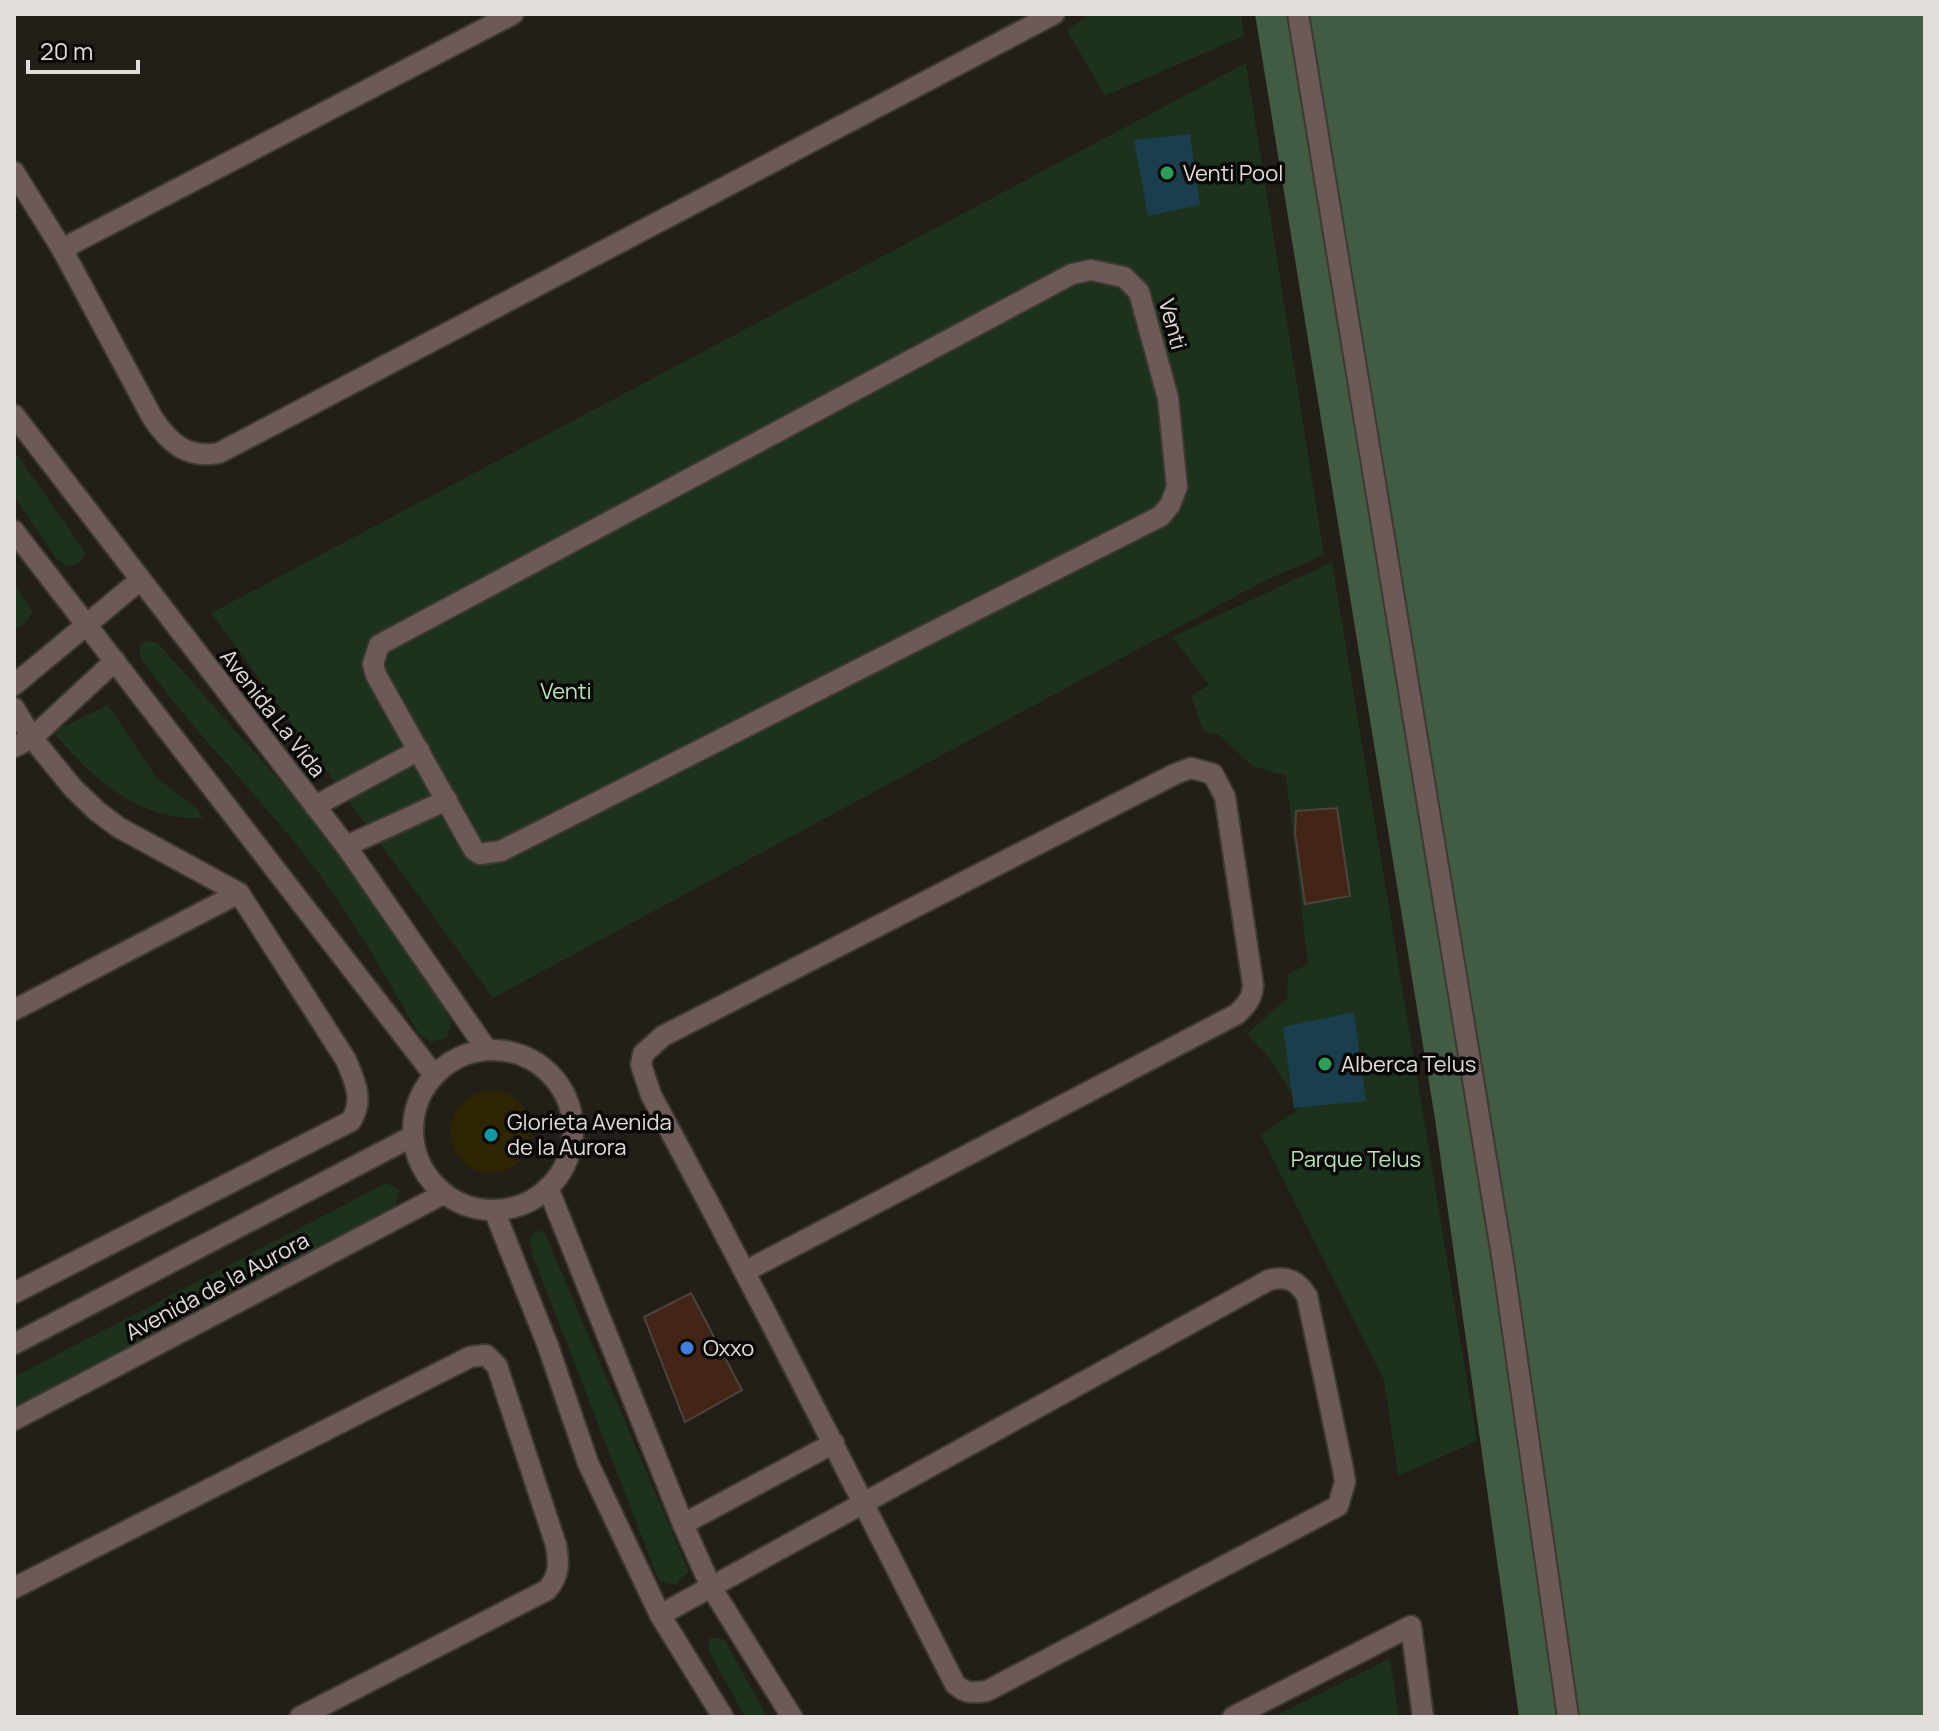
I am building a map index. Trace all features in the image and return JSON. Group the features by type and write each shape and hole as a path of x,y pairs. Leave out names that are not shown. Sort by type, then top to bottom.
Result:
{"street":[{"path":"62,249 513,14"},
{"path":"16,181 62,249 167,439 194,454 219,453 1054,14"},
{"path":"1298,14 1503,1262 1568,1717"},
{"name":"Venti","path":"1108,272 1124,277 1139,292 1168,398 1177,487 1170,505 1151,523 501,851 480,854 474,850 447,800 376,675 375,652 387,639 1072,274 1108,272"},
{"name":"Avenida La Vida","path":"14,415 346,846 485,1047"},
{"path":"14,531 434,1075"},
{"path":"14,685 139,581"},
{"path":"23,742 115,661"},
{"path":"14,708 23,742 118,827 239,893 346,1060 358,1087 359,1109 351,1121 14,1293"},
{"path":"315,806 419,750"},
{"path":"660,1615 864,1504 1269,1280 1291,1279 1307,1296 1343,1469 1343,1495 1338,1506 987,1691 971,1694 955,1684 864,1504 834,1443 746,1271 651,1095 641,1065 643,1054 653,1043 1175,774 1191,768 1213,774 1225,797 1253,985 1253,997 1245,1006 1237,1014 746,1271"},
{"path":"346,846 447,800"},
{"path":"14,1010 239,893"},
{"path":"485,1047 527,1056 549,1071 565,1092 573,1117 573,1143 565,1167 548,1188 533,1200 494,1210 474,1208 443,1194 424,1172 413,1136 417,1103 434,1075 458,1058 485,1047"},
{"name":"Avenida de la Aurora","path":"14,1344 413,1136"},
{"path":"548,1188 711,1587 792,1717"},
{"name":"Avenida de la Aurora","path":"14,1420 443,1194"},
{"path":"494,1210 548,1346 588,1463 660,1615 723,1717"},
{"path":"14,1588 470,1357 486,1355 497,1366 556,1545 559,1570 554,1581 547,1590 300,1717"},
{"path":"683,1524 834,1443"},
{"path":"1233,1717 1411,1626 1423,1717"}],"green space":[{"path":"1090,14 1241,14 1244,36 1105,96 1067,30"},
{"path":"1255,14 1925,14 1925,1717 1519,1717 1435,1119"},
{"name":"Venti","path":"1246,63 1324,555 1264,581 493,998 211,613"},
{"path":"14,450 86,553 81,562 67,566 56,558 14,497"},
{"name":"Parque Telus","path":"1332,562 1477,1441 1398,1476 1384,1380 1261,1135 1300,1108 1268,1056 1247,1034 1287,998 1288,974 1308,964 1286,776 1252,766 1219,735 1203,731 1191,696 1209,685 1172,637"},
{"path":"14,583 33,612 25,623 14,630"},
{"path":"146,640 157,642 304,808 345,860 439,997 451,1023 447,1038 431,1042 419,1034 363,939 317,871 178,707 140,657 139,647"},
{"path":"108,705 157,778 197,808 203,818 179,817 137,804 100,780 53,732"},
{"path":"386,1183 399,1189 396,1206 14,1408 14,1377"},
{"path":"544,1231 689,1572 675,1585 659,1581 532,1254 529,1239 534,1232"},
{"path":"709,1637 725,1640 767,1717 745,1717 708,1650"},
{"path":"1390,1658 1399,1717 1273,1717"}],"sand":[{"name":"Glorieta Avenida de la Aurora","path":"491,1091 507,1094 520,1103 529,1116 532,1132 529,1148 520,1161 507,1170 491,1173 475,1170 462,1161 453,1148 450,1132 453,1116 462,1103 475,1094"}],"water":[{"name":"Venti Pool","path":"1190,134 1200,205 1148,216 1134,140"},
{"name":"Alberca Telus","path":"1354,1012 1366,1101 1294,1108 1283,1027"}],"building":[{"path":"1337,808 1350,896 1305,904 1295,833 1296,811"},
{"path":"691,1293 742,1390 685,1422 644,1317"}],"place":[{"name":"Venti Pool","path":"1167,173"},
{"name":"Alberca Telus","path":"1325,1064"},
{"name":"Glorieta Avenida de la Aurora","path":"491,1135"},
{"name":"Oxxo","path":"687,1348"}]}
